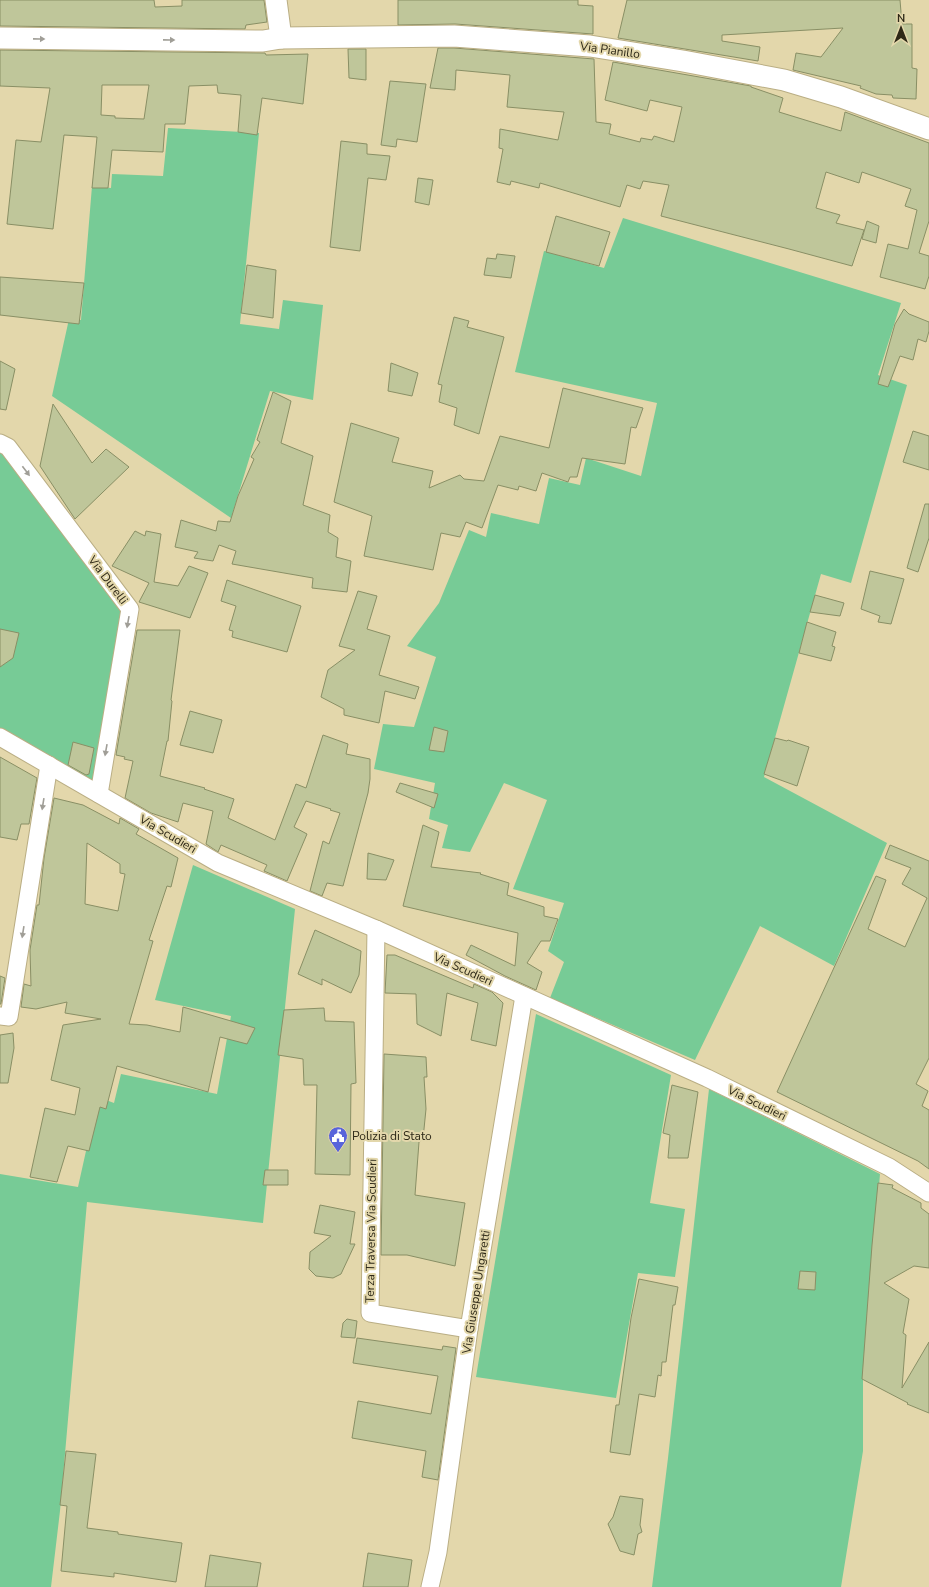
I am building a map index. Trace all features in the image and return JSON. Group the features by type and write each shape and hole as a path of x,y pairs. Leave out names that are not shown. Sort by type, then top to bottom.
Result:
{"street":[{"path":"276,0 281,38"},
{"name":"Via Pianillo","path":"0,38 263,41 281,38 454,36 590,46 683,61 784,80 840,97 929,129"},
{"name":"Via Durelli","path":"0,443 8,447 130,609 99,794"},
{"name":"Via Scudieri","path":"0,737 218,863 376,929 721,1085 889,1167 929,1193"},
{"path":"0,1016 9,1017 49,766"},
{"name":"Terza Traversa Via Scudieri","path":"376,929 370,1312 469,1329"},
{"name":"Via Giuseppe Ungaretti","path":"430,1587 438,1552 469,1329 524,996"}],"green space":[{"path":"168,128 259,133 240,324 279,329 283,300 323,305 313,400 270,391 231,518 52,396 69,319 81,320 92,186 111,188 112,174 163,176"},
{"path":"623,218 901,303 878,375 907,385 851,583 821,574 764,777 887,843 834,966 760,926 695,1060 550,998 564,962 548,951 564,903 513,889 547,800 504,783 470,852 442,848 448,825 429,819 435,783 374,769 383,724 414,727 436,657 407,646 439,603 469,530 486,537 491,513 539,524 549,478 580,485 586,458 641,476 657,403 515,372 544,251 604,268"},
{"path":"0,452 6,454 124,610 94,783 0,729"},
{"path":"193,865 295,909 263,1223 87,1202 60,1511 51,1587 0,1587 0,1174 78,1187 98,1097 114,1103 121,1074 217,1094 231,1016 155,1000"},
{"path":"536,1014 671,1075 650,1203 685,1209 675,1277 638,1273 616,1398 476,1377"},
{"path":"709,1089 880,1174 863,1379 863,1451 841,1587 652,1587 668,1458"}],"building":[{"path":"0,0 154,0 155,7 182,6 182,0 264,0 267,22 246,25 245,29 0,26"},
{"path":"398,0 578,0 578,5 593,6 593,34 455,24 398,25"},
{"path":"627,0 900,0 902,24 912,24 912,68 917,69 916,99 893,98 892,95 876,94 860,88 861,86 793,70 796,53 821,57 843,28 722,35 722,41 760,47 758,61 618,38"},
{"path":"438,48 594,59 596,122 611,124 609,134 640,142 641,138 652,140 654,136 674,142 682,107 650,100 647,111 605,100 613,62 751,86 783,98 779,112 841,131 845,112 929,143 929,221 919,253 929,256 929,276 925,289 880,277 888,244 908,249 917,210 905,206 911,189 862,172 859,183 826,172 816,208 840,215 836,223 864,230 852,266 661,216 669,185 643,181 640,189 627,185 620,207 540,183 539,188 511,181 510,185 497,182 503,149 499,148 500,129 558,140 564,112 507,107 510,75 456,70 455,90 430,88"},
{"path":"348,49 366,49 366,80 349,78"},
{"path":"0,50 265,53 266,55 308,54 303,104 262,98 257,135 238,132 241,95 218,93 217,85 189,86 185,124 165,124 163,152 112,150 108,188 92,188 97,137 64,135 53,229 7,224 16,140 41,142 50,88 0,86","holes":["102,85 149,85 144,119 115,118 115,116 101,115"]},
{"path":"390,81 426,84 417,142 397,139 396,147 381,145"},
{"path":"341,141 367,144 367,154 390,156 386,180 368,178 360,251 330,247"},
{"path":"418,178 433,180 429,205 415,202"},
{"path":"556,216 610,232 599,266 546,252"},
{"path":"867,221 879,226 876,243 862,239"},
{"path":"497,254 515,256 511,278 484,275 487,258 496,259"},
{"path":"247,265 276,270 273,318 241,313"},
{"path":"0,277 84,283 79,324 0,315"},
{"path":"904,309 909,314 929,322 929,331 926,342 918,339 913,360 900,356 888,387 878,384 895,324"},
{"path":"454,317 469,321 467,327 504,337 479,434 454,425 457,408 439,402 442,385 438,384"},
{"path":"0,361 15,369 6,410 0,409"},
{"path":"391,363 418,373 412,396 388,391"},
{"path":"563,388 643,408 636,428 631,427 625,464 582,458 577,477 570,477 568,482 542,473 536,491 519,486 518,490 498,485 482,528 466,522 460,537 441,533 433,570 364,556 372,516 334,502 351,423 399,438 392,462 433,471 429,488 460,475 464,479 484,481 500,436 549,448"},
{"path":"273,392 291,401 281,443 313,456 303,505 330,515 328,532 338,538 336,557 351,561 347,592 312,588 313,578 232,564 236,551 219,545 213,561 194,558 198,552 175,547 181,520 216,531 218,521 230,522 238,496 254,459 251,457 260,442 257,440"},
{"path":"53,404 92,463 106,449 129,467 75,519 40,466"},
{"path":"913,431 929,436 929,470 903,462"},
{"path":"925,504 929,504 929,538 918,572 907,568"},
{"path":"135,531 145,536 146,531 161,534 154,582 178,586 189,566 208,573 190,618 139,602 149,583 112,566"},
{"path":"870,571 904,579 891,624 878,622 880,616 861,609"},
{"path":"227,580 301,606 287,652 232,637 233,631 229,630 236,606 221,601"},
{"path":"358,591 377,596 367,629 390,636 379,675 419,687 415,699 385,691 379,723 344,715 344,709 321,697 328,670 355,650 339,646"},
{"path":"815,595 844,603 840,616 810,612"},
{"path":"807,622 836,632 832,646 835,647 831,661 799,653"},
{"path":"0,629 19,633 13,658 0,667"},
{"path":"137,630 180,630 171,700 168,741 160,776 205,788 204,789 234,799 228,818 275,840 296,784 306,788 323,735 348,744 346,754 370,759 368,793 343,886 327,883 322,896 310,891 323,841 329,844 340,813 330,810 331,809 306,801 294,827 307,834 287,881 264,871 267,865 221,845 218,852 206,844 213,811 183,803 178,822 151,813 125,798 133,761 116,755"},
{"path":"190,711 222,720 213,753 180,745"},
{"path":"434,727 448,731 444,752 429,750"},
{"path":"775,738 788,740 809,747 797,786 764,774"},
{"path":"73,742 94,748 89,774 86,775 68,765"},
{"path":"0,757 37,778 29,824 21,824 17,840 0,837"},
{"path":"400,783 438,794 434,808 396,792"},
{"path":"54,798 83,805 119,824 120,818 139,829 136,834 178,858 171,887 167,886 149,940 153,941 129,1024 147,1025 180,1032 183,1007 255,1028 247,1044 220,1037 208,1092 117,1066 106,1109 100,1107 89,1151 68,1146 57,1182 30,1177 45,1108 75,1115 80,1088 51,1080 63,1025 101,1019 65,1013 67,1002 36,1009 21,1007 24,984 31,986 30,950 37,905 39,905 44,858","holes":["87,843 120,864 120,873 125,874 118,911 85,904"]},
{"path":"423,825 439,832 431,867 481,873 480,874 509,883 507,895 544,907 544,916 558,919 550,941 541,941 527,963 542,972 536,990 505,976 466,955 471,945 515,966 518,933 403,906"},
{"path":"890,845 929,861 929,1058 916,1084 928,1091 922,1106 929,1110 929,1169 918,1161 777,1092 876,876 886,880 868,929 905,947 927,898 902,884 911,868 885,858"},
{"path":"368,853 394,860 386,880 367,879"},
{"path":"315,930 361,951 359,975 351,993 322,979 322,985 298,974"},
{"path":"387,955 395,955 473,988 474,984 492,992 503,1003 496,1046 471,1040 478,1003 447,993 441,1036 417,1024 416,994 385,993"},
{"path":"0,976 5,978 1,1004 0,1004"},
{"path":"324,1008 325,1021 354,1022 356,1083 351,1084 350,1175 315,1174 317,1085 304,1085 303,1059 278,1055 284,1010"},
{"path":"13,1033 14,1048 8,1083 0,1083 0,1035"},
{"path":"384,1054 426,1057 427,1077 424,1077 426,1109 423,1139 419,1142 415,1195 465,1203 455,1266 407,1255 381,1255"},
{"path":"672,1085 698,1092 688,1158 668,1158 670,1135 663,1133"},
{"path":"265,1170 288,1170 288,1185 263,1185"},
{"path":"878,1183 893,1185 892,1188 921,1203 921,1208 929,1214 929,1268 914,1266 884,1283 909,1299 903,1333 906,1335 902,1388 929,1342 929,1413 907,1404 908,1403 862,1379"},
{"path":"320,1205 355,1212 350,1244 355,1244 341,1274 333,1278 316,1276 309,1269 310,1252 331,1236 314,1233"},
{"path":"800,1271 816,1272 815,1290 798,1289"},
{"path":"639,1279 678,1287 675,1305 673,1305 666,1362 662,1362 661,1376 658,1375 655,1397 639,1394 630,1455 610,1452 616,1405 619,1405 631,1318"},
{"path":"347,1319 357,1321 355,1338 341,1337 343,1323"},
{"path":"357,1338 442,1350 443,1346 456,1348 438,1480 422,1477 426,1451 352,1438 358,1401 431,1414 438,1376 353,1363"},
{"path":"66,1451 96,1454 87,1528 182,1543 176,1582 114,1573 114,1577 61,1571 67,1506 60,1505"},
{"path":"620,1496 643,1499 640,1525 642,1532 638,1534 634,1555 620,1551 608,1524 613,1517"},
{"path":"368,1553 412,1560 408,1587 363,1587"},
{"path":"210,1555 261,1563 257,1587 205,1587"}],"place":[{"name":"Polizia di Stato","path":"338,1153"}]}
